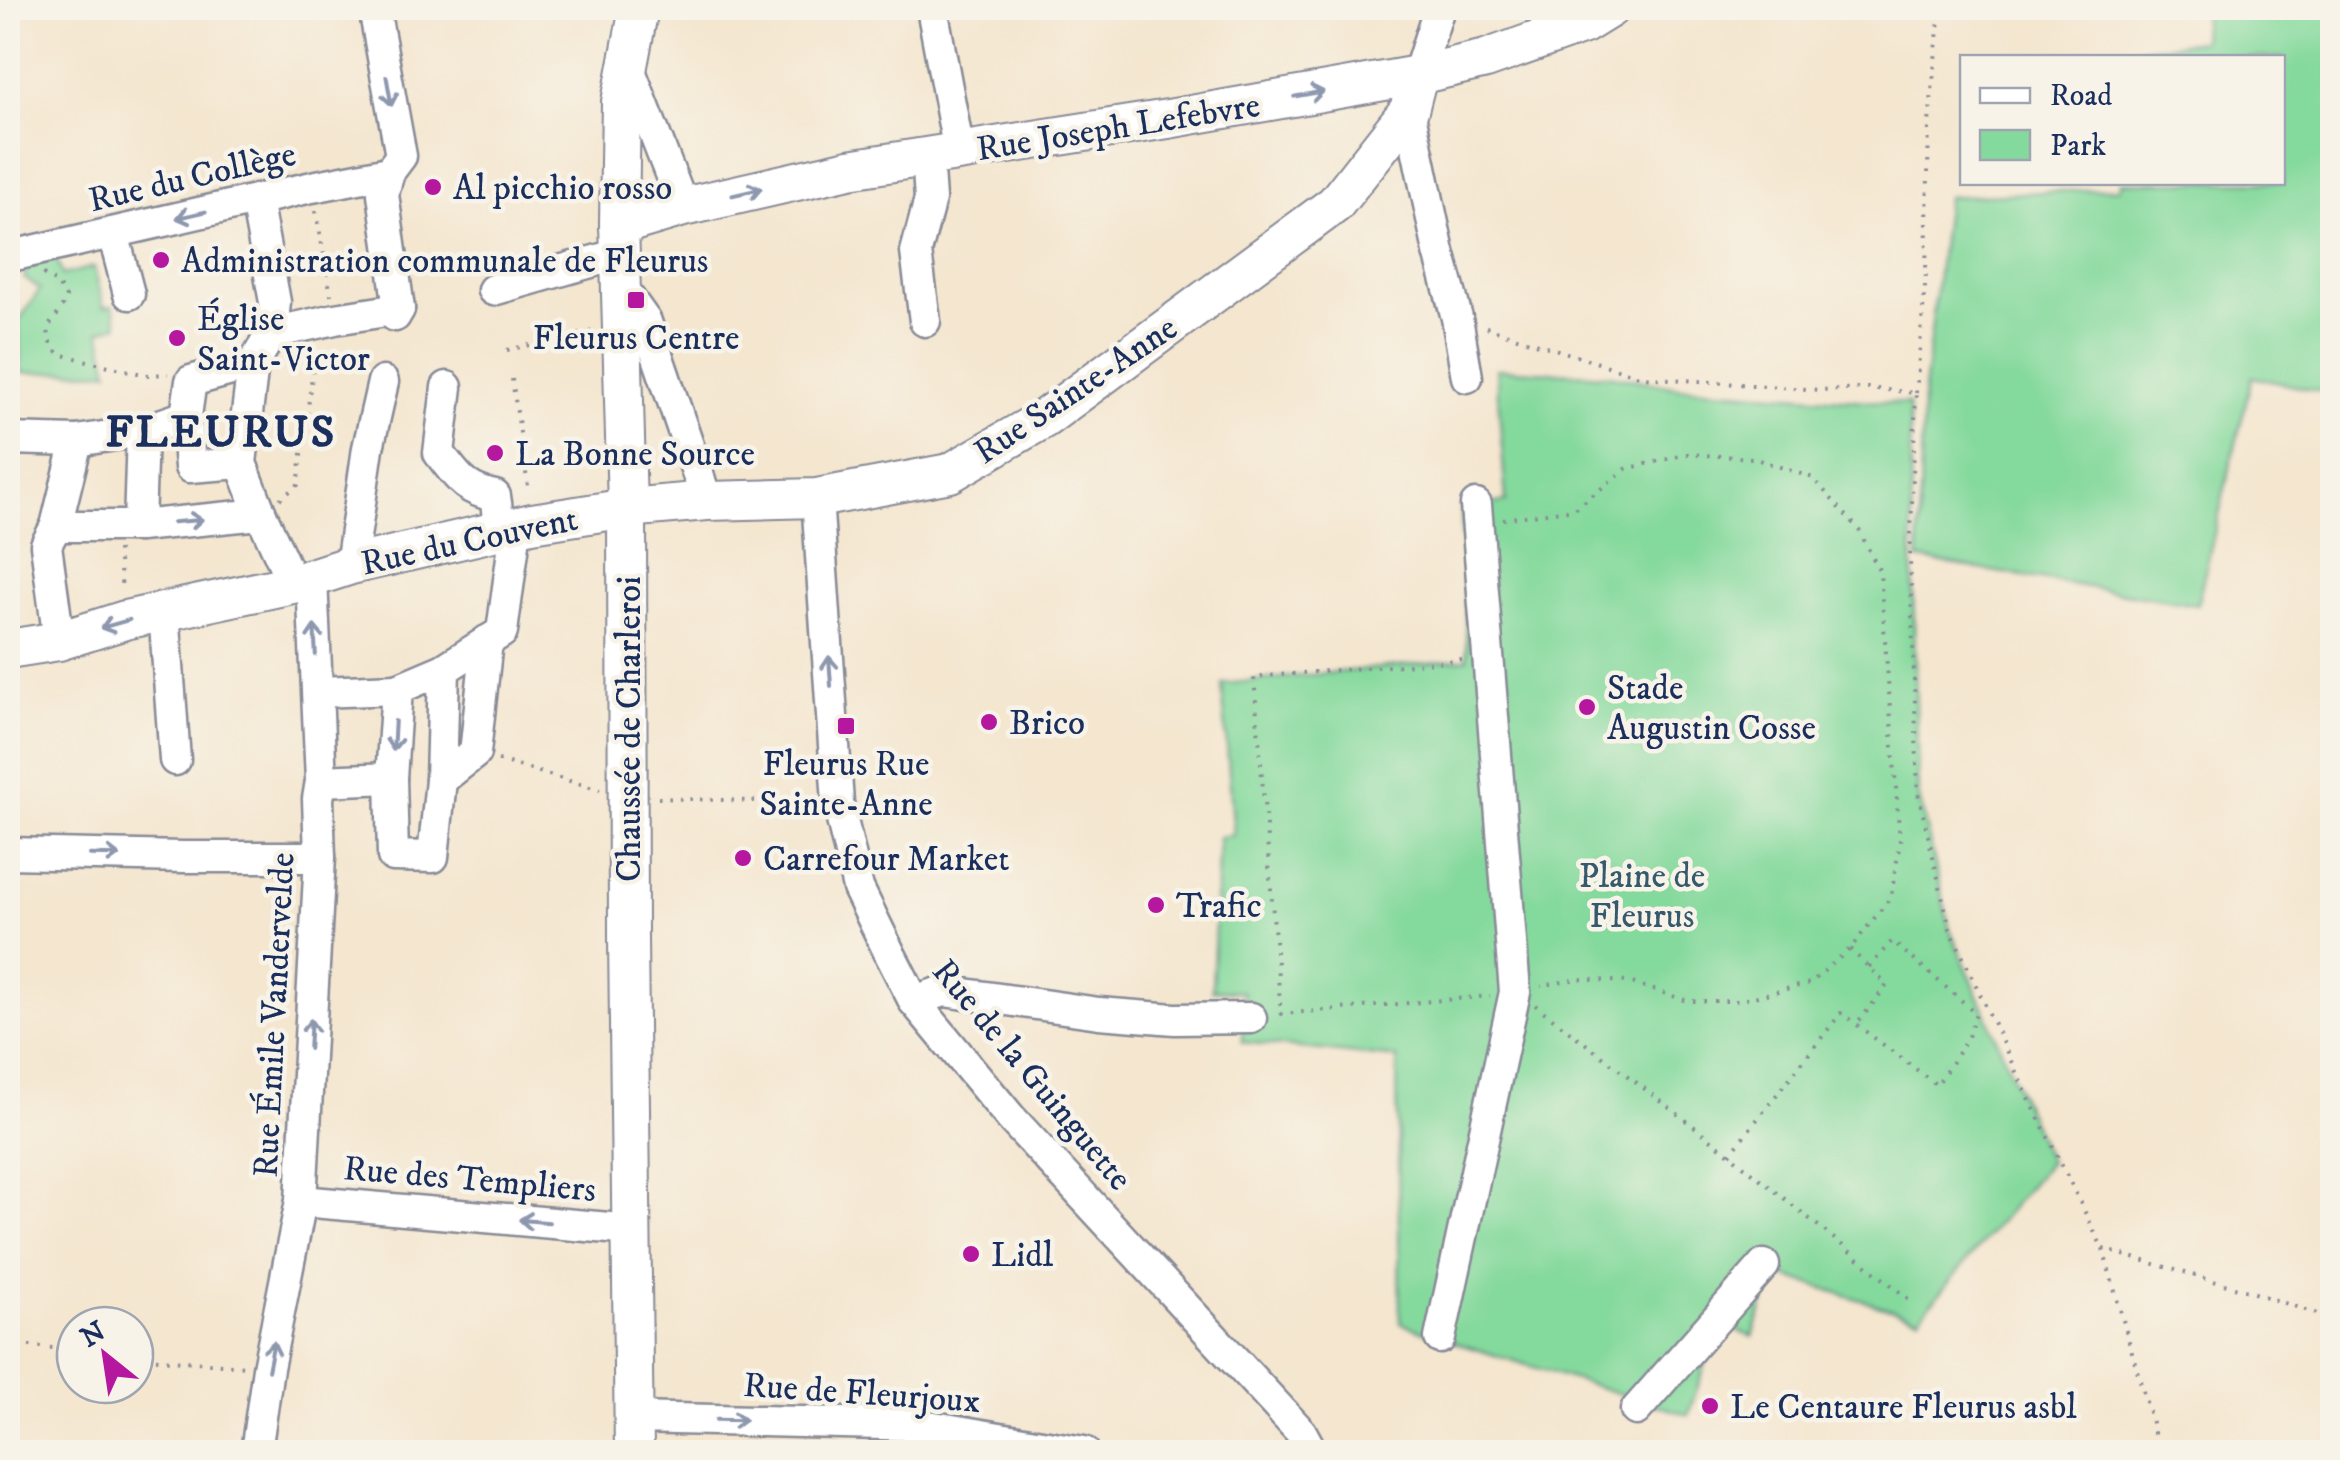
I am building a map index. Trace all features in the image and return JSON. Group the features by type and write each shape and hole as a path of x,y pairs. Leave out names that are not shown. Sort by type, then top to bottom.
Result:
{"main road":[{"name":"Chaussée de Charleroi","path":"634,1435 627,508 620,256 621,102 639,8"},
{"name":"Rue Joseph Lefebvre","path":"620,256 683,207 849,169 1168,119 1414,92 1486,59 1584,24 1610,8"},
{"name":"Rue Sainte-Anne","path":"627,508 817,498 950,472 1045,418 1335,204 1414,92"},
{"name":"Rue du Couvent","path":"8,649 59,641 125,620 303,581 351,565 516,527 627,508"}],"street":[{"path":"272,333 335,319 397,312 382,194 389,172 401,156 374,8"},
{"path":"926,321 916,252 943,154 932,8"},
{"path":"1439,8 1414,92 1438,252 1458,318 1468,376"},
{"path":"627,63 683,207"},
{"name":"Rue du Collège","path":"9,257 389,172"},
{"path":"256,200 275,302 272,333 254,364 240,463 261,514 303,581"},
{"path":"113,233 129,294"},
{"path":"493,290 620,256 707,501"},
{"path":"240,463 190,467 186,416 192,381 254,364"},
{"path":"351,565 368,448 383,382"},
{"path":"318,692 397,689 444,670 502,632 516,527 495,496 474,492 439,452 448,387"},
{"path":"8,439 77,441 142,430 186,416"},
{"path":"127,526 142,430"},
{"path":"59,641 46,545 56,526 77,441"},
{"name":"Rue de la Guinguette","path":"817,498 838,804 858,888 914,1001 1010,1117 1300,1432 1312,1452"},
{"path":"56,526 127,526 261,514"},
{"path":"1440,1338 1505,994 1477,514"},
{"name":"Rue Émile Vandervelde","path":"256,1452 268,1368 301,1201 320,857 318,692 303,581"},
{"path":"164,612 175,760"},
{"path":"441,780 475,753 487,641"},
{"path":"397,689 393,856 433,856 441,780 444,670"},
{"path":"321,781 392,778"},
{"path":"8,853 320,857"},
{"path":"914,1001 944,992 1099,1014 1175,1019 1252,1018"},
{"name":"Rue des Templiers","path":"301,1201 632,1230"},
{"path":"1636,1410 1764,1265"},
{"name":"Rue de Fleurjoux","path":"634,1435 922,1425 1084,1452"}],"path":[{"path":"1940,8 1928,123 1926,274 1916,393 1910,558 1918,792 1950,930 2103,1249 2158,1452"},
{"path":"312,187 335,319"},
{"path":"9,257 56,282 66,297 48,326 49,340 59,354 146,375 180,373 192,381"},
{"path":"1458,318 1642,377 1916,393"},
{"path":"507,350 622,324"},
{"path":"261,514 298,485 313,368 272,333"},
{"path":"512,379 516,527"},
{"path":"1467,659 1254,677 1281,1014 1505,994 1577,979 1629,982 1688,1001 1738,1001 1810,983 1850,949 1891,897 1900,842 1880,572 1859,530 1812,478 1752,458 1687,454 1626,470 1575,508 1477,514"},
{"path":"125,620 127,526"},
{"path":"475,753 628,798 838,804"},
{"path":"1869,967 1892,941 1976,1012"},
{"path":"1850,949 1887,984 1856,1024"},
{"path":"1505,994 1551,1015 1911,1301"},
{"path":"1730,1154 1841,1013 1936,1084 1968,1037 1976,1012 1986,1007"},
{"path":"2103,1249 2332,1319"},
{"path":"8,1344 55,1348"},
{"path":"155,1359 268,1368"}],"green space":[{"path":"2204,8 2332,8 2332,394 2252,377 2197,605 1918,559 1923,399 1947,197 2120,185 2285,185 2285,55 2134,55 2138,49 2202,41"},
{"path":"57,259 62,275 94,267 104,307 113,306 118,325 100,331 109,371 21,373 19,321 40,289 24,278 27,268"},
{"name":"Plaine de Fleurus","path":"1496,369 1608,375 1678,387 1909,404 1918,793 1950,929 2049,1162 1919,1318 1774,1273 1753,1337 1719,1325 1688,1415 1400,1323 1397,1058 1242,1042 1243,992 1212,990 1219,837 1234,835 1222,684 1467,659 1461,507 1506,502"}],"place":[{"name":"Al picchio rosso","path":"433,187"},
{"name":"Administration communale de Fleurus","path":"161,260"},
{"name":"Fleurus Centre","path":"636,300"},
{"name":"Église Saint-Victor","path":"177,338"},
{"name":"La Bonne Source","path":"495,453"},
{"name":"Stade Augustin Cosse","path":"1587,707"},
{"name":"Brico","path":"989,722"},
{"name":"Fleurus Rue Sainte-Anne","path":"846,726"},
{"name":"Carrefour Market","path":"743,858"},
{"name":"Trafic","path":"1156,905"},
{"name":"Lidl","path":"971,1254"},
{"name":"Le Centaure Fleurus asbl","path":"1710,1406"}],"district":[{"name":"FLEURUS","path":"221,430"}]}
